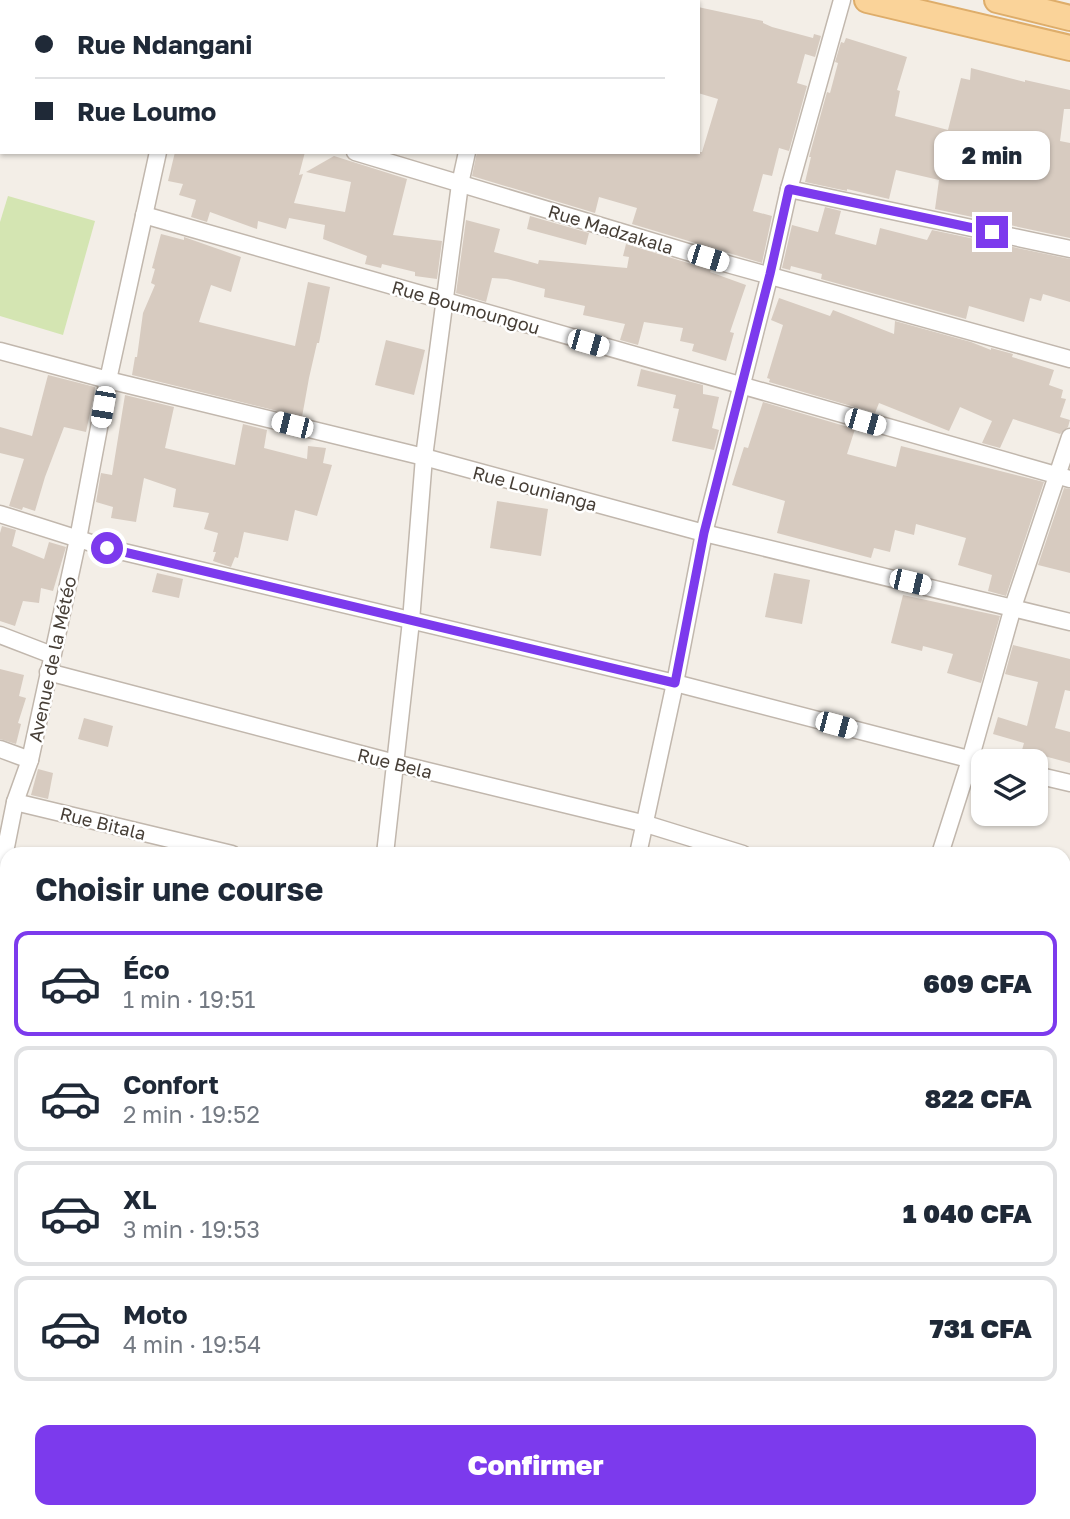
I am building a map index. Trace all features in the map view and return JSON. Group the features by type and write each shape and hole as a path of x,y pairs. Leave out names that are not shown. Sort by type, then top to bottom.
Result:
{"main road":[{"path":"867,0 1070,48"},
{"path":"997,0 1064,11"}],"street":[{"path":"640,847 704,533 789,189 842,0"},
{"name":"Avenue de la Météo","path":"6,847 15,802 30,760 158,154"},
{"name":"Rue Madzakala","path":"362,154 731,265 1070,359"},
{"path":"386,847 411,621 424,457 460,184 467,154"},
{"path":"789,189 1070,249"},
{"name":"Rue Boumoungou","path":"144,215 1063,477"},
{"name":"Rue Lounianga","path":"0,351 424,457 704,533 1070,622"},
{"path":"980,749 1013,607 1063,477 1070,437"},
{"path":"0,514 107,548 675,683 971,760"},
{"path":"0,635 52,655"},
{"name":"Rue Bela","path":"48,672 395,763 646,824 720,847"},
{"path":"0,749 30,760"},
{"path":"943,847 971,777"},
{"path":"1048,778 1070,783"},
{"name":"Rue Bitala","path":"15,802 203,847"}],"green space":[{"path":"8,196 95,221 63,335 0,316 0,222"}],"building":[{"path":"700,7 763,21 772,27 813,38 814,34 821,36 815,57 805,54 797,83 807,86 789,151 779,148 772,176 763,174 753,211 772,216 762,263 632,224 637,208 599,197 595,213 472,176 477,154 700,154 718,99 700,94"},
{"path":"846,38 907,57 897,90 900,91 895,116 948,130 961,78 970,80 971,68 1070,90 1070,109 1064,109 1060,141 1070,143 1070,238 935,209 939,180 896,170 889,199 805,182 827,92 830,93 838,63 835,62 841,42 844,43"},
{"path":"175,154 304,154 299,175 303,174 294,203 345,212 351,182 306,172 334,156 407,179 393,235 442,241 437,279 415,276 415,272 382,264 381,268 365,264 367,256 323,239 325,225 289,218 286,229 258,221 257,229 210,212 207,222 191,217 196,200 179,195 183,184 168,181"},
{"path":"825,207 841,211 835,234 876,245 880,228 927,240 932,230 1070,259 1070,302 1043,294 1041,301 1030,298 1024,322 969,306 966,319 821,279 822,274 791,266 790,270 782,268 792,225 818,232"},
{"path":"530,216 589,233 586,245 527,229"},
{"path":"466,220 500,229 494,252 538,264 539,260 627,268 629,257 623,256 626,244 711,270 710,272 746,285 730,332 734,333 726,361 692,351 694,344 680,341 683,328 644,322 638,345 620,340 625,324 583,315 585,306 544,297 545,289 507,279 492,278 486,302 456,293"},
{"path":"161,234 184,240 184,237 241,257 231,292 211,285 199,322 295,346 308,282 330,287 302,417 132,375 143,313 155,285 151,283 155,269 152,268"},
{"path":"779,298 830,316 833,310 894,334 895,321 1013,354 1012,357 1054,370 1049,385 1063,390 1061,398 1066,399 1060,417 1070,420 1068,427 1060,434 1013,419 1000,448 982,443 992,421 960,407 949,431 879,403 875,413 769,382 770,379 767,378 783,325 771,320"},
{"path":"386,340 425,350 414,395 375,385"},
{"path":"641,369 703,385 703,394 719,397 712,428 719,430 714,450 672,441 679,409 673,408 676,395 637,386"},
{"path":"48,375 95,387 94,395 86,432 64,427 35,511 23,507 22,510 9,506 24,459 0,453 0,427 32,436"},
{"path":"125,395 174,407 165,448 235,465 243,424 267,430 264,448 307,459 308,446 326,448 323,463 332,465 317,516 295,510 288,541 244,532 238,558 235,557 231,567 213,561 218,533 204,529 209,513 173,507 176,489 144,478 136,522 111,518 113,507 96,502 101,473 112,475"},
{"path":"763,402 855,429 847,454 896,467 901,446 1044,482 1006,596 988,591 992,575 958,565 966,538 916,524 914,535 895,530 890,552 874,548 871,558 777,533 785,501 732,485"},
{"path":"1064,488 1070,489 1070,573 1038,565"},
{"path":"497,501 548,509 541,556 490,548"},
{"path":"2,526 16,530 12,546 44,559 49,542 66,547 53,591 41,588 39,603 23,601 15,626 0,621"},
{"path":"157,573 183,579 179,598 152,592"},
{"path":"774,573 810,580 802,624 765,617"},
{"path":"903,595 1000,616 981,683 947,673 953,654 923,646 922,651 891,643"},
{"path":"1013,645 1070,659 1070,691 1065,690 1055,728 1070,732 1070,763 1048,757 1048,749 1022,749 1024,743 993,734 998,717 1027,726 1038,682 1005,674"},
{"path":"0,669 24,675 19,696 26,698 18,723 21,724 16,744 0,739"},
{"path":"84,718 113,726 108,747 78,739"},
{"path":"38,769 53,773 48,799 31,795"}],"route":[{"path":"107,548 675,683 704,533 789,189 992,232"}]}
